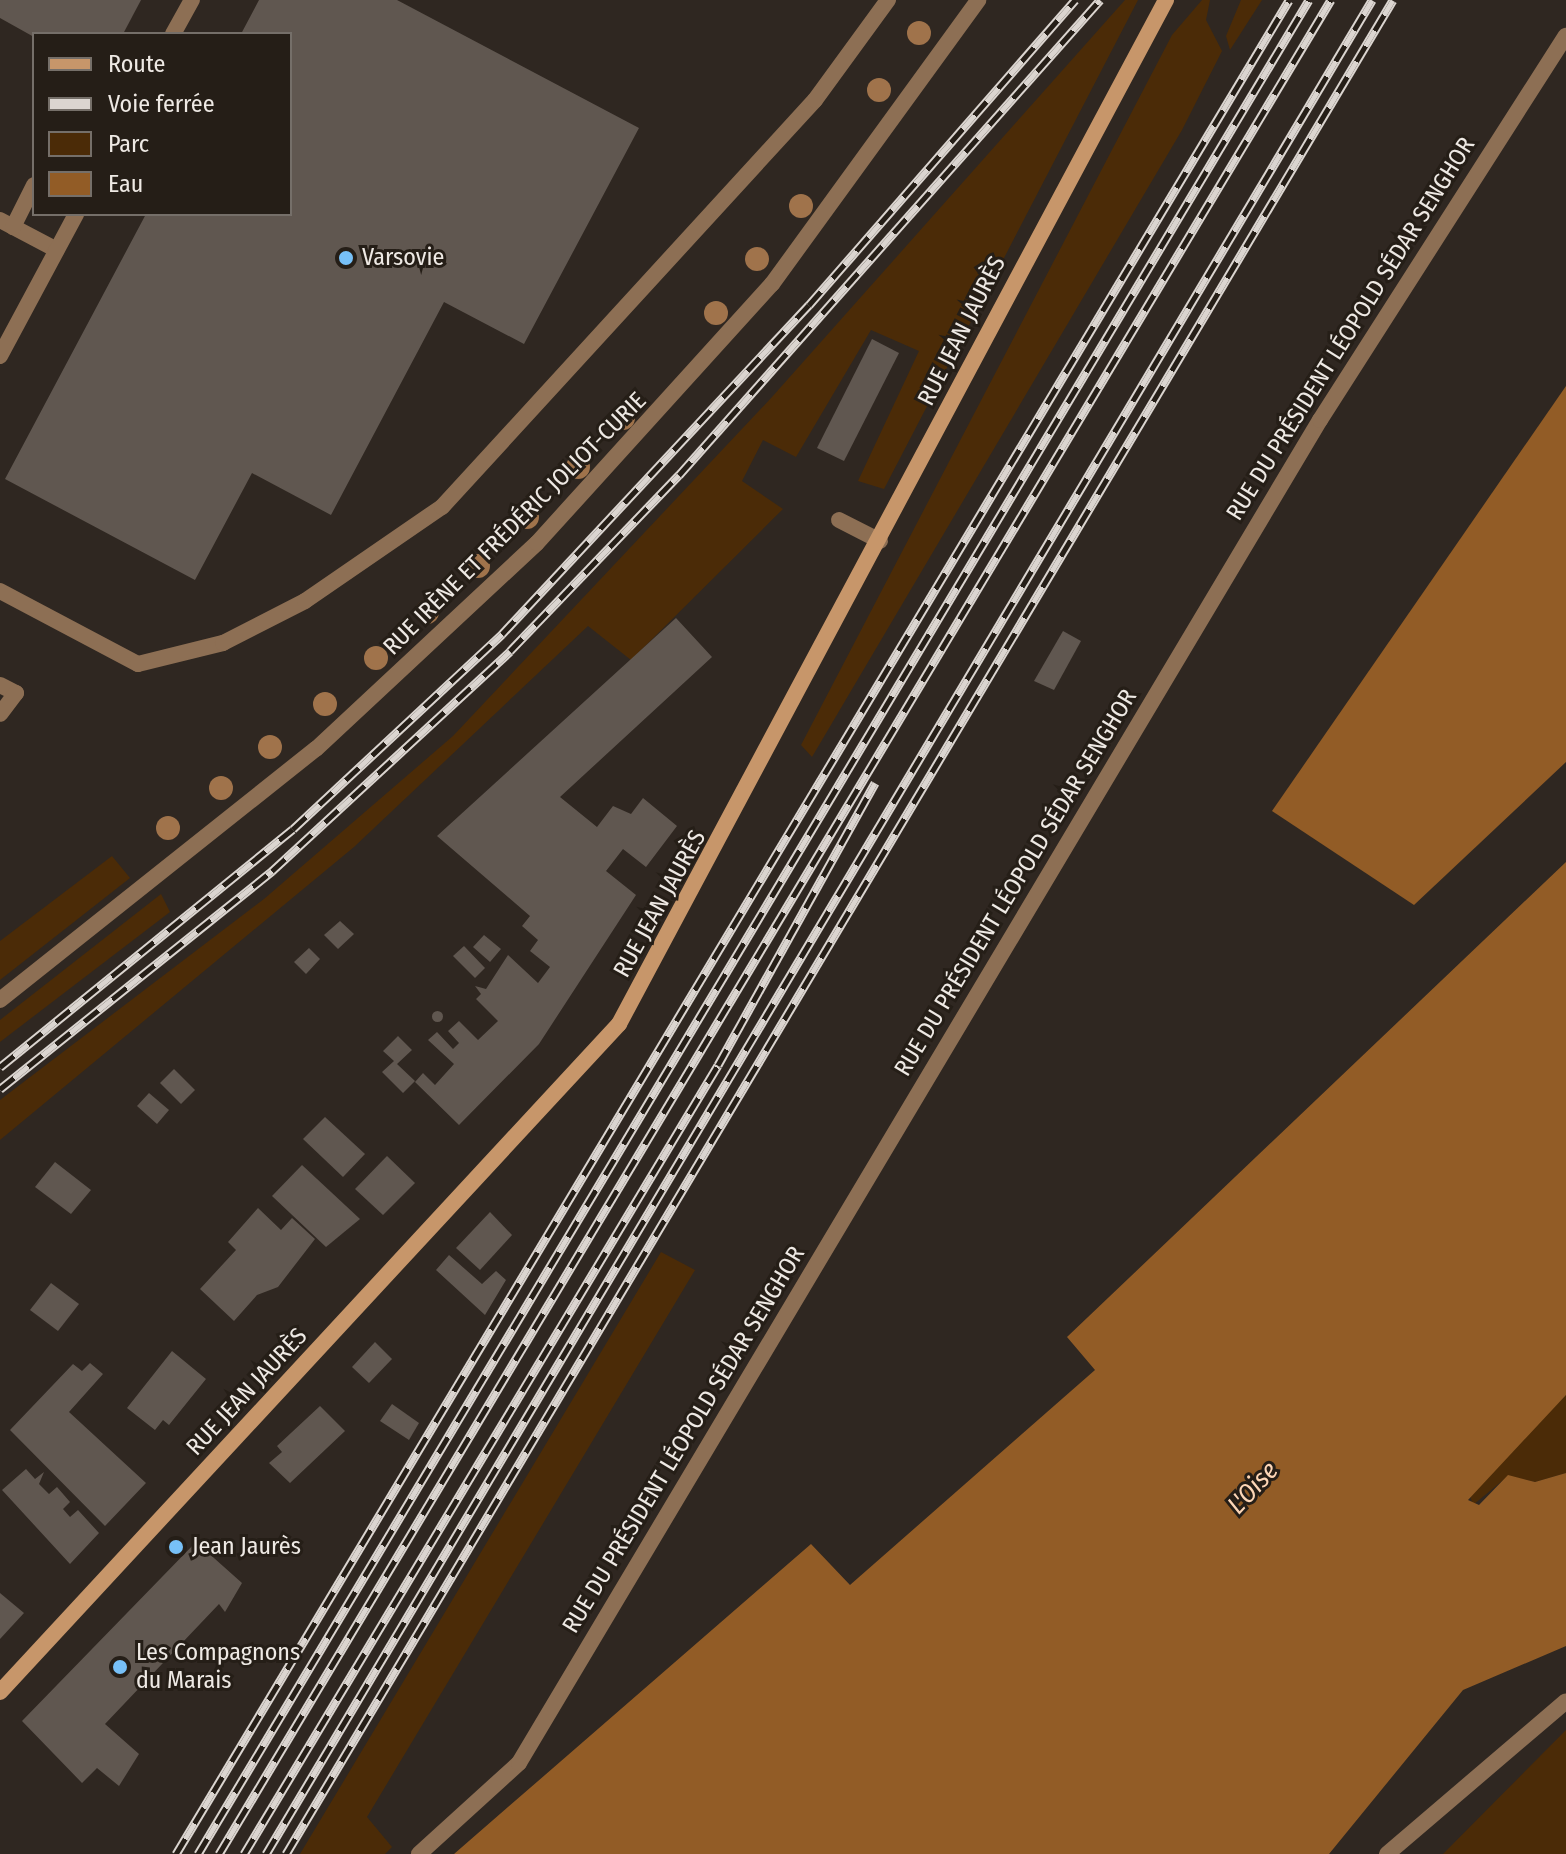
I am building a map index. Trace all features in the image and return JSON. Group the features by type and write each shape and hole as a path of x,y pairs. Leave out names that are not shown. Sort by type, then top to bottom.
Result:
{"street":[{"path":"174,32 192,0"},
{"path":"0,591 138,664 223,643 305,601 442,507 815,100 888,0"},
{"name":"RUE IRÈNE ET FRÉDÉRIC JOLIOT-CURIE","path":"0,1000 316,749 537,543 772,284 978,0"},
{"name":"RUE JEAN JAURÈS","path":"0,1692 619,1024 880,541 1142,38 1166,0"},
{"name":"RUE DU PRÉSIDENT LÉOPOLD SÉDAR SENGHOR","path":"419,1854 519,1763 1320,420 1566,36"},
{"path":"32,188 7,224 57,250"},
{"path":"0,356 75,216"},
{"path":"839,520 880,541"},
{"path":"0,685 16,693 0,714"},
{"path":"1387,1854 1566,1701"}],"green space":[{"path":"1125,0 1138,0 884,489 858,481 919,351 871,330 796,457 763,440 742,481 783,509 631,660 588,626 354,847 0,1140 0,1100 264,899 453,736 772,397"},
{"path":"1202,0 1210,0 1206,20 1222,51 1182,130 812,757 801,745 1172,35"},
{"path":"1241,0 1262,0 1230,50 1226,36"},
{"path":"112,856 130,878 0,980 0,941"},
{"path":"161,894 170,912 0,1042 0,1020"},
{"path":"661,1252 695,1270 367,1817 392,1847 385,1854 300,1854"},
{"path":"1566,1395 1566,1473 1535,1482 1508,1476 1473,1505 1469,1493"},
{"path":"1566,1730 1566,1854 1443,1854"}],"water":[{"path":"1566,386 1566,762 1414,905 1272,811"},
{"name":"L'Oise","path":"1566,862 1566,1395 1468,1500 1479,1505 1508,1475 1535,1482 1566,1473 1566,1646 1463,1690 1329,1854 454,1854 811,1544 850,1585 1095,1370 1067,1337"}],"building":[{"path":"0,0 141,0 124,32 32,32 32,36 0,18"},
{"name":"Varsovie","path":"259,0 397,0 639,128 524,344 444,302 331,515 252,473 195,580 5,479 145,216 292,216 292,32 242,32"},
{"path":"872,339 899,353 844,461 817,448"},
{"path":"676,618 712,657 560,797 597,827 613,806 631,814 643,798 677,826 646,867 623,849 606,871 636,895 539,1044 459,1125 415,1082 423,1073 435,1085 454,1064 428,1040 437,1032 453,1049 459,1043 448,1031 459,1021 478,1040 498,1021 476,999 481,994 475,986 486,989 508,955 538,983 550,967 530,951 538,940 522,926 530,916 437,836"},
{"path":"1063,631 1081,641 1054,690 1034,681"},
{"path":"340,921 354,934 338,949 324,935"},
{"path":"484,935 501,949 490,962 473,947"},
{"path":"464,946 485,968 475,978 453,956"},
{"path":"309,948 320,959 306,974 294,962"},
{"path":"437,1011 442,1016 437,1021 432,1016"},
{"path":"398,1036 412,1050 397,1064 415,1081 403,1093 382,1072 394,1061 383,1051"},
{"path":"174,1069 195,1090 181,1104 160,1083"},
{"path":"149,1093 169,1110 157,1124 137,1106"},
{"path":"325,1117 365,1154 343,1177 303,1139"},
{"path":"387,1156 415,1183 383,1215 355,1189"},
{"path":"55,1162 91,1190 71,1214 35,1187"},
{"path":"302,1165 360,1219 326,1247 272,1196"},
{"path":"258,1208 281,1230 292,1218 315,1239 278,1287 257,1295 234,1321 200,1289 236,1250 228,1242"},
{"path":"490,1212 512,1235 480,1270 456,1248"},
{"path":"449,1255 482,1284 496,1271 506,1280 485,1315 436,1270"},
{"path":"51,1283 79,1304 58,1331 30,1310"},
{"path":"375,1342 392,1359 369,1383 352,1367"},
{"path":"172,1351 206,1379 169,1425 163,1420 155,1430 127,1408"},
{"path":"90,1363 103,1374 69,1412 146,1483 105,1526 10,1430 73,1364 82,1371"},
{"path":"392,1404 419,1423 409,1440 380,1421"},
{"path":"320,1406 345,1431 290,1483 269,1463 282,1452 277,1446"},
{"path":"26,1469 35,1479 44,1472 39,1484 49,1494 57,1487 70,1502 63,1509 70,1517 78,1510 99,1533 70,1564 2,1490"},
{"name":"Les Compagnons du Marais","path":"196,1542 242,1583 225,1612 219,1604 105,1724 139,1754 119,1786 97,1768 82,1783 22,1721"},
{"path":"0,1593 24,1613 0,1639"}],"railway":[{"path":"0,1067 293,829 502,634 809,305 1075,0"},
{"path":"0,1089 272,871 510,651 679,475 1100,0"},
{"path":"176,1854 1289,0"},
{"path":"198,1854 1309,0"},
{"path":"219,1854 1331,0"},
{"path":"266,1854 1372,0"},
{"path":"286,1854 1393,0"},
{"path":"244,1854 718,1065 875,783"}],"place":[{"name":"Varsovie","path":"346,258"},
{"name":"Jean Jaurès","path":"176,1547"},
{"name":"Les Compagnons du Marais","path":"120,1667"}]}
